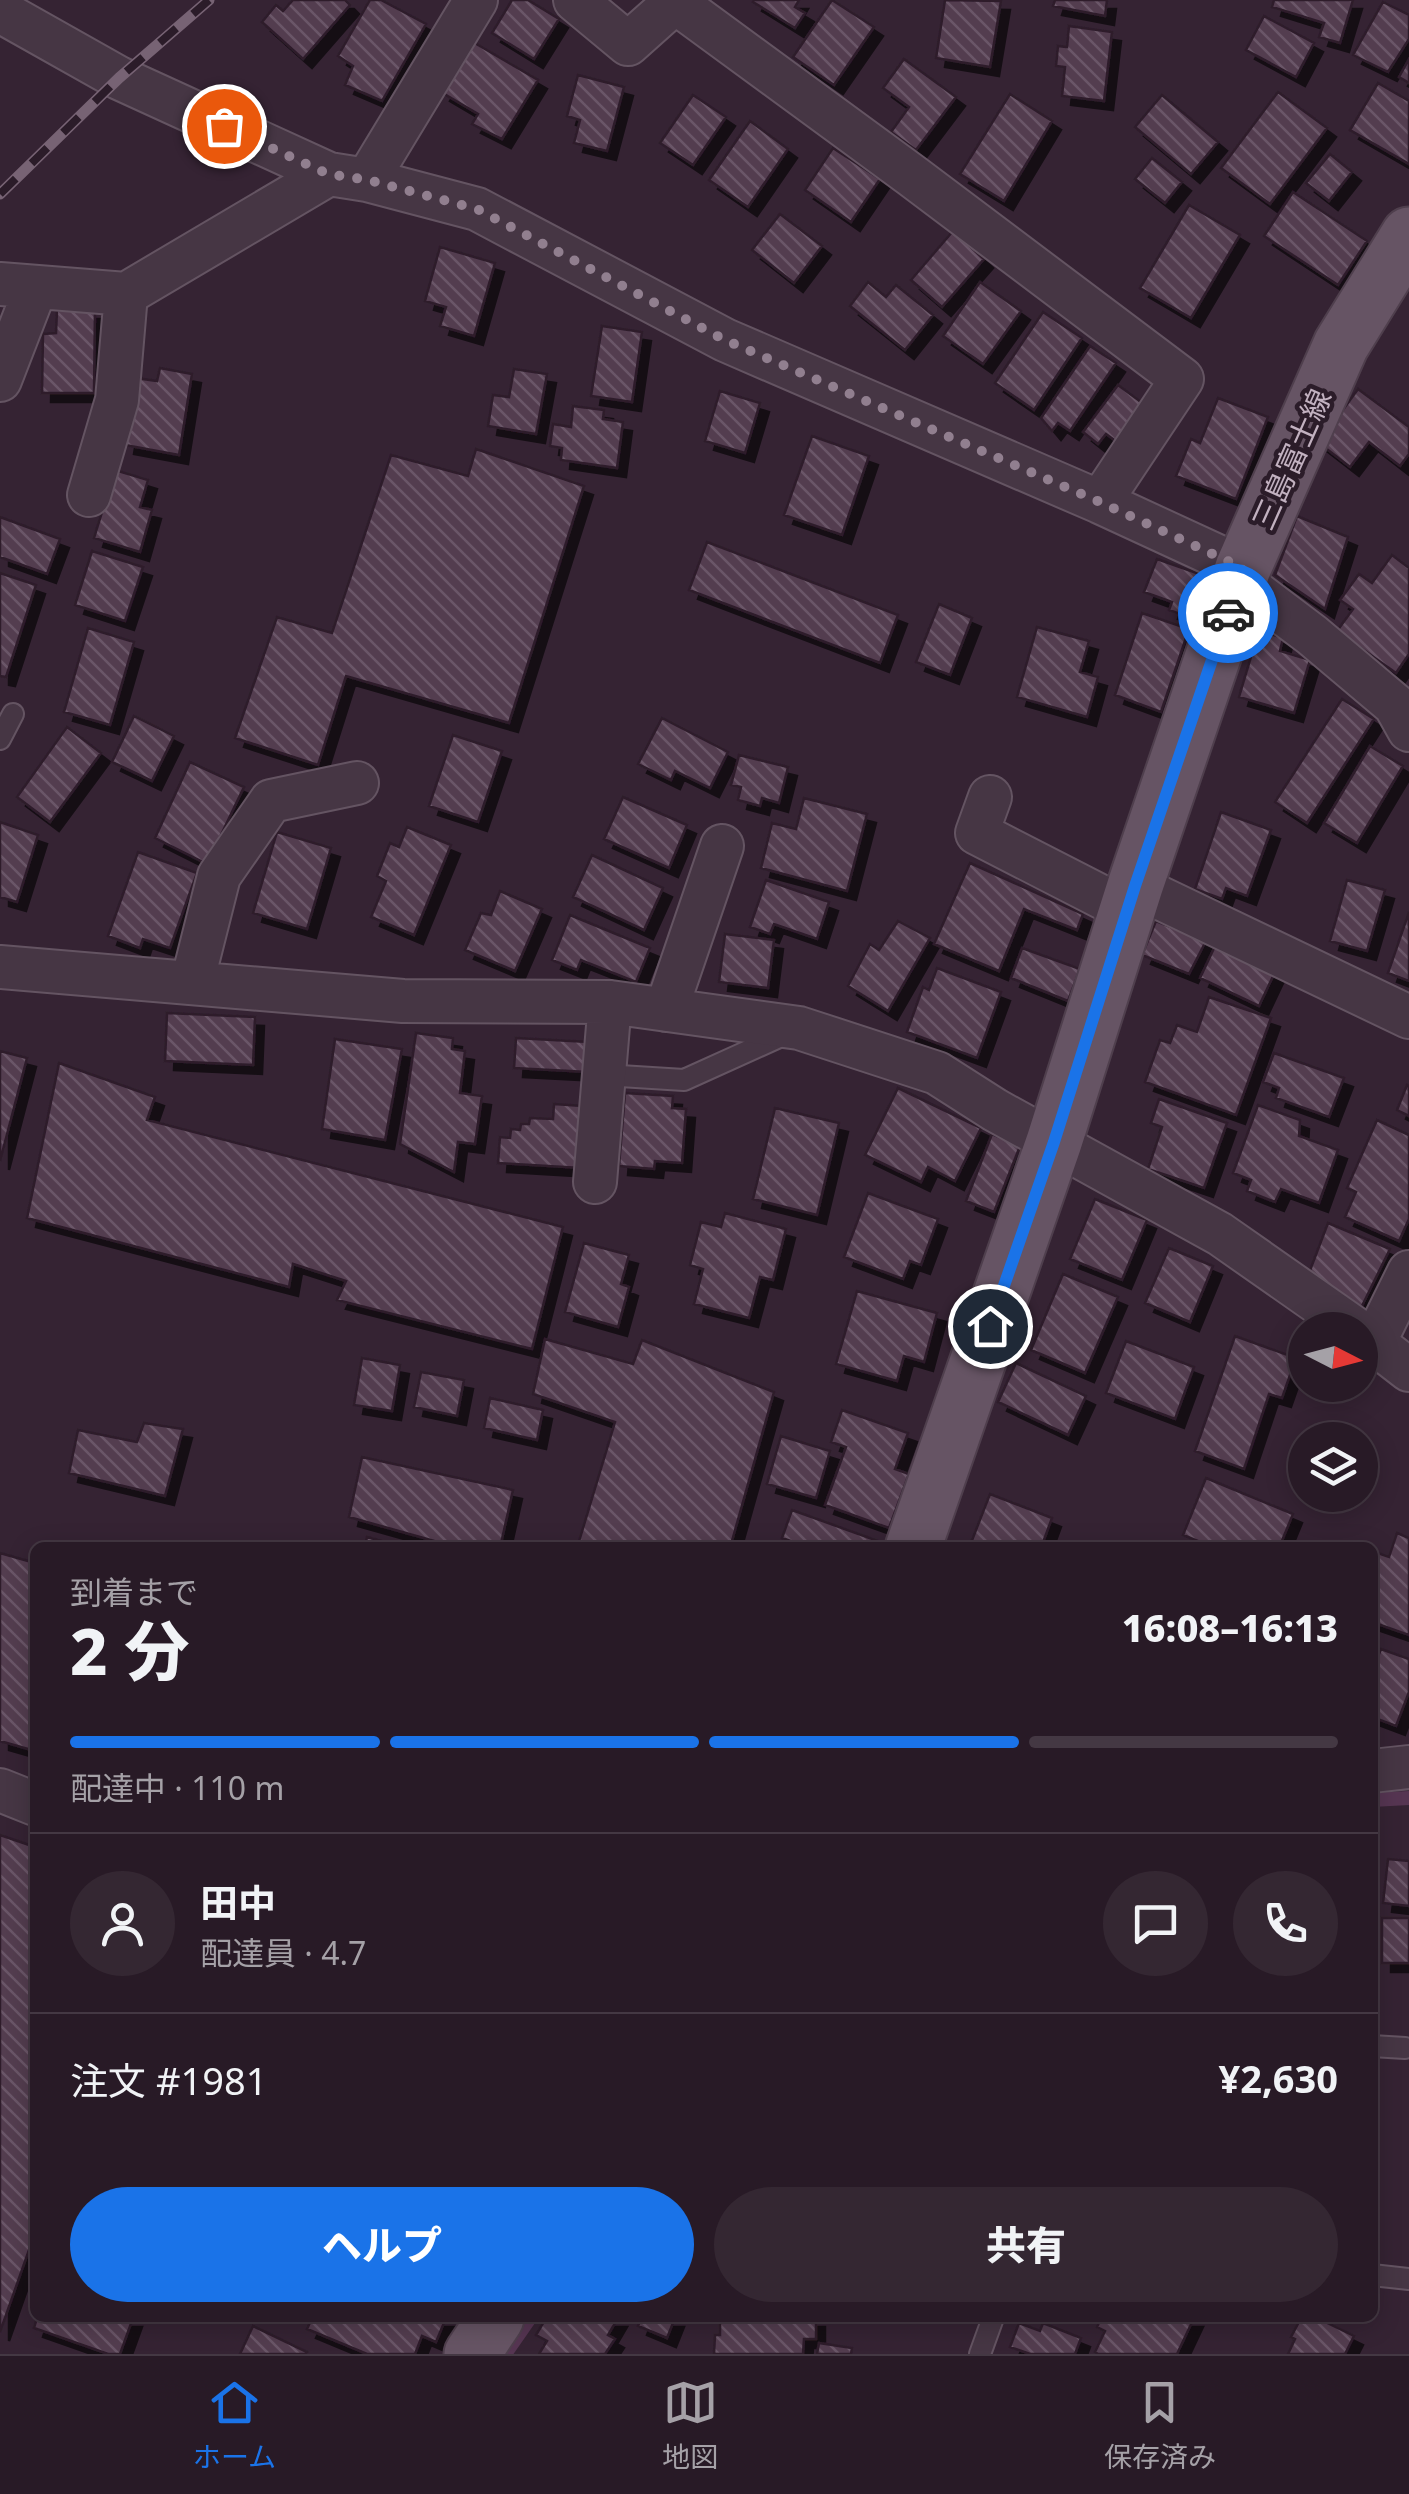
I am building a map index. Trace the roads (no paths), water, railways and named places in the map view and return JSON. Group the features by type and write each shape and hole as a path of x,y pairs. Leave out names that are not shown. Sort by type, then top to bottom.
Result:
{"main road":[{"name":"三島富士線","path":"914,1542 1054,1142 1131,898 1241,574 1340,346 1409,235"},
{"path":"472,2354 493,2322"}],"street":[{"path":"0,380 18,285 126,294 348,177 476,0"},
{"path":"575,0 628,44 674,2 1182,380 1100,502"},
{"path":"0,11 119,78 348,177 477,209 725,340 1100,502 1241,574 1404,708"},
{"path":"90,495 117,400 126,294"},
{"path":"192,983 219,876 272,800 357,783"},
{"path":"990,797 978,833 1409,1017"},
{"path":"666,1010 722,846"},
{"path":"0,967 403,1001 610,1002 799,1028 937,1073 995,1110 1220,1234 1331,1312"},
{"path":"594,1182 610,1002"},
{"path":"1378,1315 1409,1272"},
{"path":"1378,1346 1409,1370"},
{"path":"1378,1770 1409,1767"},
{"path":"0,1790 30,1802"}],"lane":[{"path":"0,739 13,714"},
{"path":"604,1075 684,1080 799,1028"},
{"path":"1378,2046 1405,2048"},
{"path":"1378,2275 1409,2278"},
{"path":"980,2354 992,2322"}],"waterway":[{"path":"1378,1800 1409,1798"},
{"path":"505,2354 527,2322"}],"railway":[{"path":"0,194 119,78 209,0"}]}
